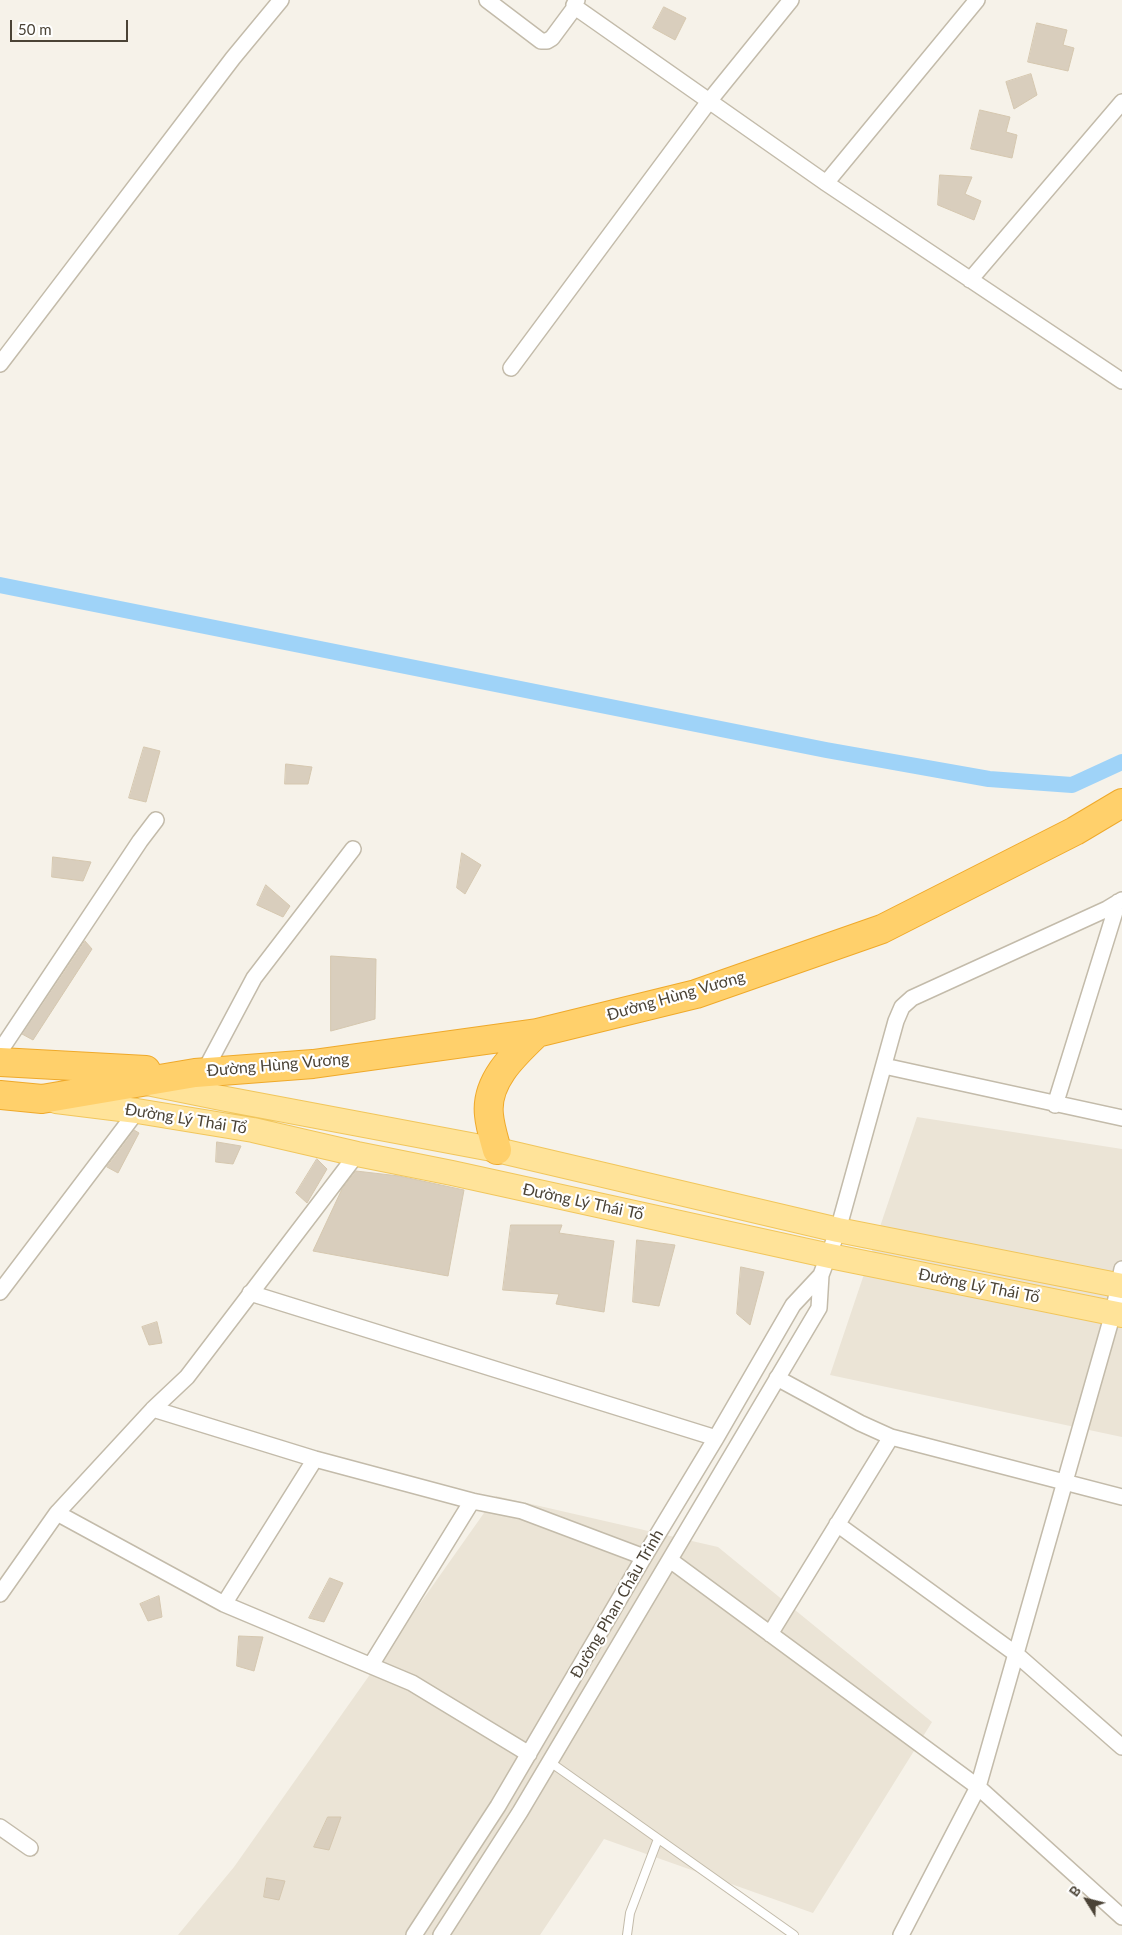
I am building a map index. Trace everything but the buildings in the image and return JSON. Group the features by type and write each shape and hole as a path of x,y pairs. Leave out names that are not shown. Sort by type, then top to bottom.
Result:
{"highway":[{"name":"Đường Hùng Vương","path":"0,1095 42,1099 199,1073 312,1064 537,1033 696,994 882,929 1075,831 1122,803"},
{"path":"496,1150 488,1114 490,1095 497,1078 517,1053 537,1033"},
{"name":"Đường Hùng Vương","path":"0,1062 199,1073"}],"main road":[{"name":"Đường Lý Thái Tổ","path":"49,1065 496,1150 838,1230 1121,1280"},
{"name":"Đường Lý Thái Tổ","path":"42,1099 137,1111 253,1130 452,1173 826,1266 1117,1314"},
{"path":"452,1173 459,1143"}],"street":[{"path":"0,364 233,58 281,0"},
{"path":"487,0 542,41 552,38 576,3 826,183 1122,381"},
{"path":"511,368 710,100 790,0"},
{"path":"826,183 977,0"},
{"path":"970,280 1122,102"},
{"path":"0,1050 156,820"},
{"path":"199,1073 254,978 353,849"},
{"path":"1055,1105 1120,901"},
{"name":"Đường Phan Châu Trinh","path":"441,1935 550,1762 819,1308 826,1266 838,1230 896,1022 902,1008 912,998 1120,901"},
{"path":"884,1066 1055,1105 1122,1118"},
{"path":"0,1292 137,1111"},
{"path":"0,1594 57,1513 153,1409 187,1377 357,1154"},
{"name":"Đường Phan Châu Trinh","path":"414,1935 529,1754 793,1305 826,1266"},
{"path":"900,1935 978,1787 1064,1482 1117,1314 1121,1280"},
{"path":"250,1293 716,1438"},
{"path":"777,1378 860,1423 891,1437 1122,1497"},
{"path":"153,1409 315,1459 472,1501 522,1511 644,1557"},
{"path":"770,1634 891,1437"},
{"path":"224,1604 315,1459"},
{"path":"370,1666 472,1501"},
{"path":"57,1513 224,1604 412,1683 529,1754"},
{"path":"837,1524 1016,1654 1121,1743"},
{"path":"670,1560 978,1787 1122,1917"},
{"path":"590,1650 610,1661"},
{"path":"0,1827 30,1848"},
{"path":"446,1887 465,1899"}],"lane":[{"path":"550,1762 794,1935"},
{"path":"627,1935 630,1913 658,1839"}],"shaded area":[{"path":"917,1117 1122,1149 1122,1437 830,1375"},
{"path":"496,1496 718,1547 932,1722 813,1913 604,1839 540,1935 178,1935 234,1867"}],"waterway":[{"path":"0,585 826,750 989,779 1072,785 1122,762"}]}
